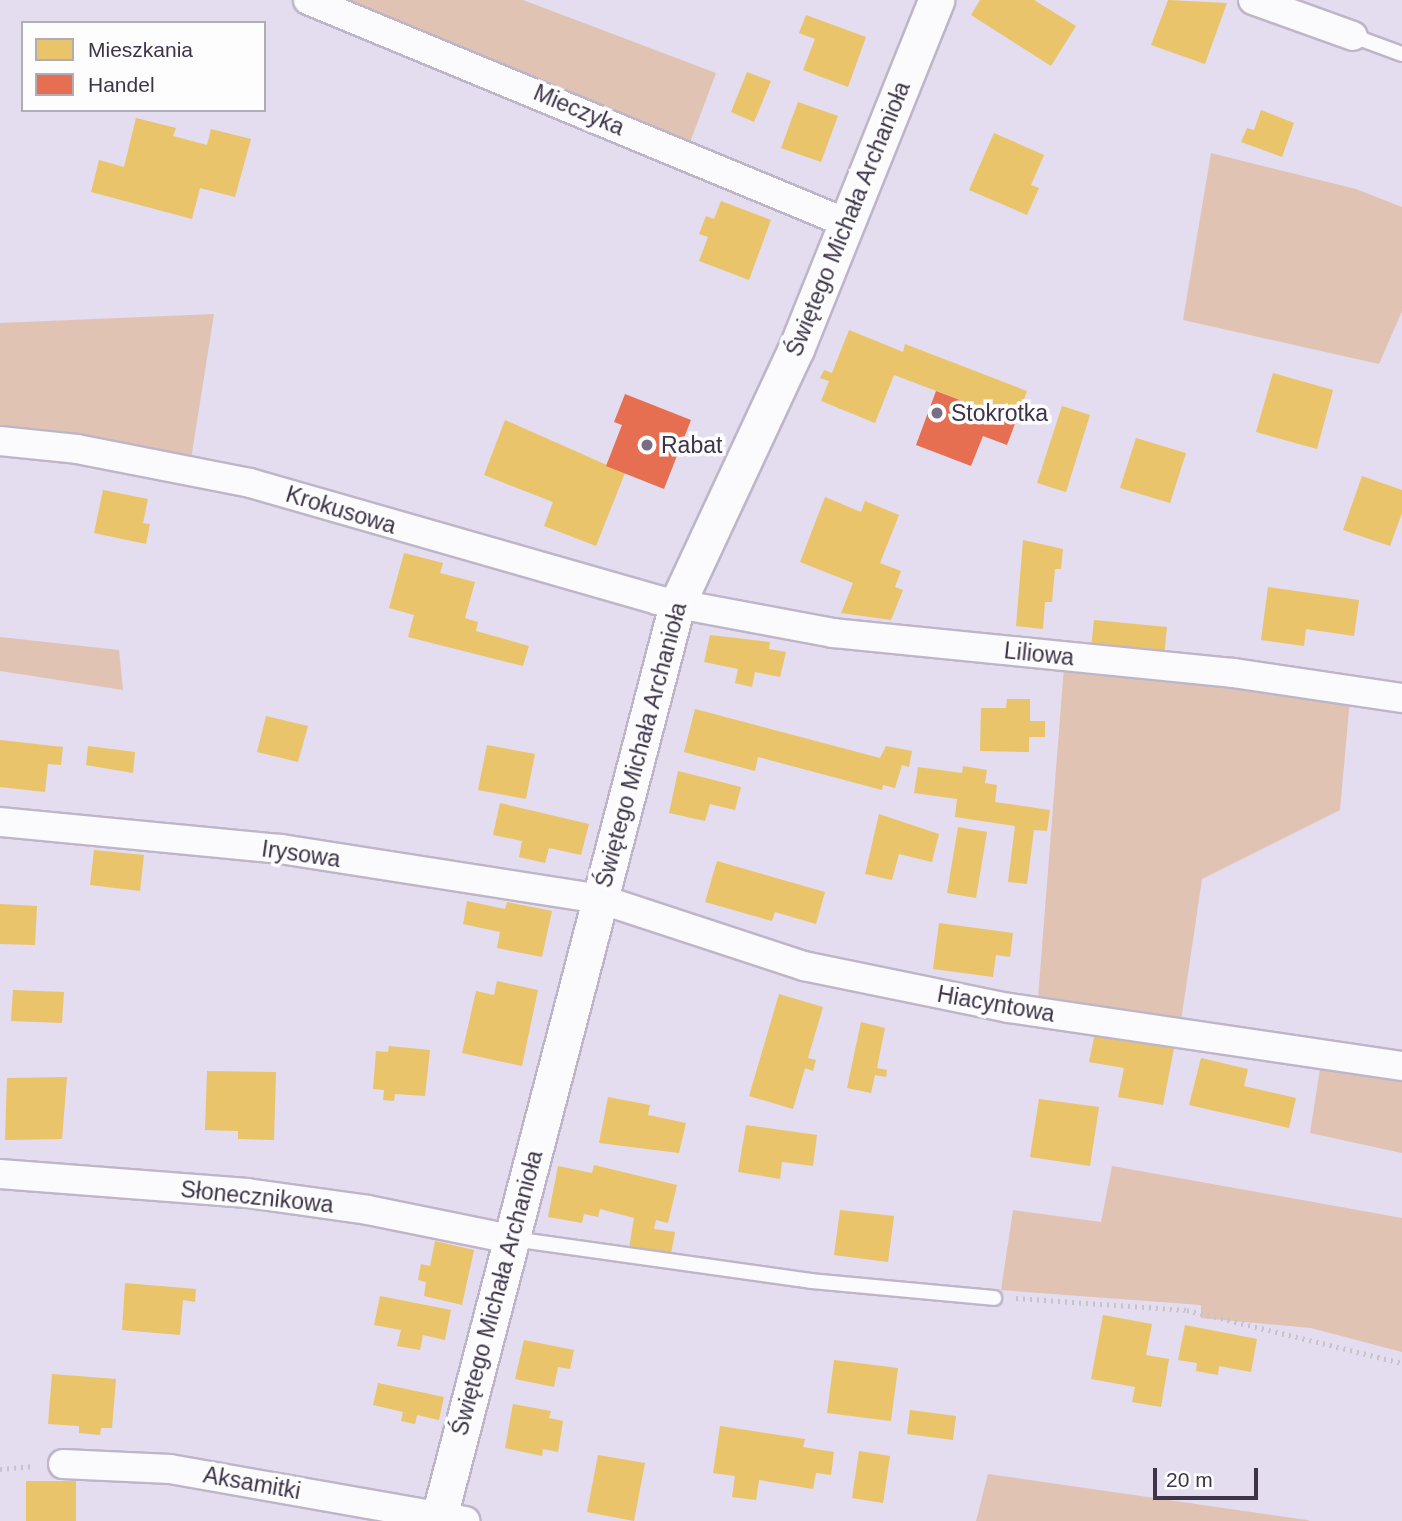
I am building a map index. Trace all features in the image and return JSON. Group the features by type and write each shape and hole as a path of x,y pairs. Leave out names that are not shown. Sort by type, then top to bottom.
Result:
{"street":[{"name":"Mieczyka","path":"308,0 849,224"},
{"name":"Świętego Michała Archanioła","path":"447,1519 510,1239 677,604 849,224 936,0"},
{"path":"1253,0 1353,36"},
{"name":"Krokusowa","path":"0,442 77,449 250,483 510,560 677,604"},
{"name":"Liliowa","path":"677,604 833,633 1233,673 1402,698"},
{"name":"Irysowa","path":"0,822 281,849 600,899"},
{"name":"Hiacyntowa","path":"600,899 804,967 1009,1008 1402,1066"},
{"name":"Słonecznikowa","path":"0,1174 247,1193 368,1210 510,1239"},
{"name":"Aksamitki","path":"63,1464 170,1469 447,1519"}],"lane":[{"path":"1353,36 1402,54"},
{"path":"510,1239 797,1280 994,1298"}],"path":[{"path":"994,1298 1188,1310 1402,1363"}],"shaded area":[{"path":"351,0 523,0 716,73 689,145"},
{"path":"1211,153 1356,189 1402,207 1402,311 1379,364 1183,320"},
{"path":"214,314 191,459 0,431 0,323"},
{"path":"0,637 119,650 123,690 0,671"},
{"path":"1064,667 1350,699 1340,810 1202,879 1181,1021 1038,998"},
{"path":"1321,1063 1402,1074 1402,1153 1310,1133"},
{"path":"1112,1166 1402,1218 1402,1352 1311,1328 1201,1318 1201,1305 1001,1290 1013,1210 1101,1222"},
{"path":"988,1474 1307,1520 1310,1521 976,1521"}],"building: Mieszkania":[{"path":"980,0 1034,0 1076,26 1051,66 971,15"},
{"path":"1168,0 1227,3 1205,64 1151,45"},
{"path":"806,15 866,37 848,87 803,70 815,39 799,33"},
{"path":"747,72 771,81 754,122 731,112"},
{"path":"798,102 838,116 821,162 781,148"},
{"path":"1261,110 1294,123 1282,157 1241,142 1247,128 1254,130"},
{"path":"136,118 176,128 173,136 207,145 211,129 251,139 235,197 200,188 192,219 91,192 99,160 124,167"},
{"path":"994,133 1044,155 1031,185 1039,188 1027,215 969,190"},
{"path":"721,201 771,220 749,280 699,261 708,237 699,234 706,216 714,219"},
{"path":"849,330 903,352 905,344 1027,391 1016,421 894,375 875,423 821,401 829,381 820,378 824,370 832,373"},
{"path":"1273,373 1333,390 1317,449 1256,432"},
{"path":"1062,406 1090,415 1066,492 1037,483"},
{"path":"505,420 625,473 596,546 544,526 553,502 484,475"},
{"path":"1136,438 1186,453 1170,503 1120,488"},
{"path":"1362,476 1402,490 1402,513 1390,546 1343,530"},
{"path":"103,490 148,499 143,523 150,524 146,544 94,533"},
{"path":"825,497 861,512 865,501 899,515 880,563 901,571 895,587 903,590 891,620 841,613 853,583 800,562"},
{"path":"1023,540 1063,549 1061,569 1055,569 1052,602 1045,602 1043,629 1016,626"},
{"path":"404,553 443,563 440,573 475,582 465,618 478,622 476,631 529,646 523,666 408,637 414,615 389,608"},
{"path":"1268,587 1359,600 1354,636 1306,629 1304,646 1261,640"},
{"path":"1094,620 1167,627 1164,657 1091,649"},
{"path":"710,635 770,642 769,649 786,652 780,677 755,672 752,687 735,683 738,669 704,662"},
{"path":"1007,699 1030,699 1030,721 1045,721 1045,737 1029,737 1029,752 980,751 981,708 1006,708"},
{"path":"695,709 880,758 886,746 912,751 909,767 902,765 895,788 883,785 882,790 758,757 755,771 684,752"},
{"path":"266,716 308,726 298,762 257,752"},
{"path":"0,740 63,747 61,765 48,764 45,792 0,787"},
{"path":"487,745 535,754 526,799 478,790"},
{"path":"88,746 135,752 133,773 86,765"},
{"path":"963,766 987,770 985,783 997,785 995,802 1050,810 1047,831 1034,830 1027,884 1008,882 1015,826 955,817 957,799 914,793 918,767 962,773"},
{"path":"678,771 741,787 735,810 710,804 705,821 669,813"},
{"path":"500,803 589,824 581,855 549,848 545,863 519,857 522,841 493,835"},
{"path":"879,814 939,834 932,862 899,854 892,880 865,874"},
{"path":"958,827 987,832 976,898 947,893"},
{"path":"94,850 144,855 140,891 90,885"},
{"path":"717,861 825,892 816,924 775,912 772,921 705,902"},
{"path":"467,901 505,909 507,902 552,911 542,957 497,948 500,932 463,924"},
{"path":"0,904 37,906 35,945 0,944"},
{"path":"939,923 1013,933 1010,957 996,955 993,977 933,969"},
{"path":"497,981 538,990 522,1066 462,1053 476,991 494,995"},
{"path":"13,990 64,992 62,1023 11,1021"},
{"path":"779,994 823,1007 808,1058 816,1060 813,1071 805,1068 793,1109 749,1096"},
{"path":"861,1022 885,1028 877,1068 887,1070 886,1077 875,1075 871,1093 847,1088"},
{"path":"1096,1028 1175,1043 1163,1105 1118,1097 1124,1068 1089,1062"},
{"path":"389,1046 430,1050 425,1096 395,1094 394,1101 383,1100 384,1090 373,1089 376,1051 388,1052"},
{"path":"1201,1058 1248,1069 1244,1086 1296,1098 1289,1128 1189,1105"},
{"path":"207,1071 276,1072 274,1140 238,1139 238,1131 205,1130"},
{"path":"67,1077 62,1139 5,1140 7,1078"},
{"path":"608,1097 650,1105 648,1115 686,1123 679,1153 599,1143"},
{"path":"1039,1099 1099,1107 1090,1166 1030,1157"},
{"path":"746,1125 817,1135 813,1166 782,1162 780,1179 738,1172"},
{"path":"594,1165 677,1185 668,1223 656,1220 654,1229 675,1232 671,1254 629,1248 634,1218 600,1209 598,1217 584,1214 582,1223 548,1217 558,1166 592,1173"},
{"path":"840,1210 894,1216 888,1262 834,1255"},
{"path":"435,1241 474,1250 462,1305 424,1296 426,1282 418,1280 421,1264 430,1266"},
{"path":"125,1283 196,1289 195,1302 183,1300 180,1335 122,1330"},
{"path":"380,1296 451,1310 445,1340 423,1335 420,1350 397,1346 401,1330 374,1325"},
{"path":"1103,1315 1152,1324 1146,1355 1169,1359 1161,1407 1132,1402 1135,1387 1091,1379"},
{"path":"1185,1325 1257,1339 1251,1372 1219,1366 1218,1375 1196,1371 1197,1363 1178,1360"},
{"path":"524,1340 574,1350 570,1369 558,1367 554,1387 515,1379"},
{"path":"834,1360 898,1368 891,1421 827,1413"},
{"path":"52,1374 116,1379 112,1428 101,1428 100,1435 79,1433 79,1426 48,1424"},
{"path":"378,1383 444,1397 439,1420 417,1415 415,1424 401,1421 403,1412 373,1405"},
{"path":"513,1404 551,1411 549,1418 563,1421 558,1452 543,1449 542,1456 505,1448"},
{"path":"910,1410 956,1416 953,1440 907,1434"},
{"path":"720,1426 805,1439 803,1447 834,1452 831,1475 816,1473 813,1489 759,1480 756,1500 732,1497 735,1476 713,1473"},
{"path":"859,1451 890,1456 883,1503 852,1498"},
{"path":"598,1455 645,1463 634,1521 587,1512"},
{"path":"26,1481 76,1481 76,1521 26,1521"}],"building: Handel":[{"path":"936,391 1016,421 1007,445 983,436 971,466 916,445"},
{"name":"Rabat","path":"625,394 691,420 664,489 606,466 622,425 614,422"}],"place":[{"name":"Stokrotka","path":"937,413"},
{"name":"Rabat","path":"647,445"}]}
